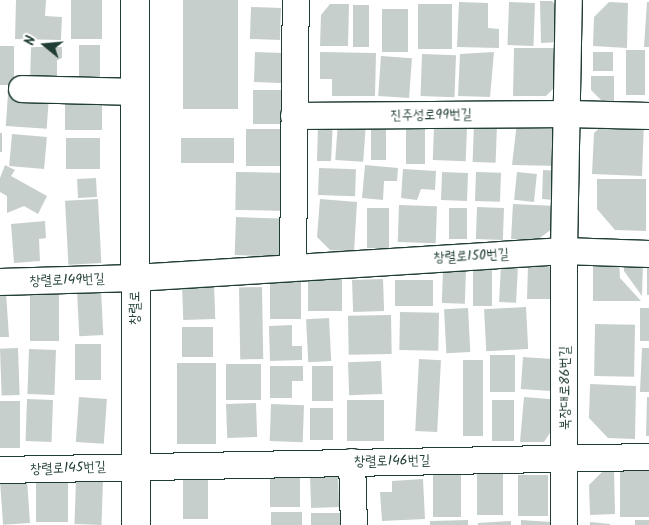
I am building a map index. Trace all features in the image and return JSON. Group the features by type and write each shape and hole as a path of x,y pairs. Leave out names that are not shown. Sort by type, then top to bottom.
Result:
{"street":[{"name":"창렬로","path":"135,0 136,525"},
{"path":"293,267 296,0"},
{"path":"564,251 569,0"},
{"path":"22,89 135,92"},
{"name":"진주성로99번길","path":"294,116 568,114 649,116"},
{"name":"창렬로150번길","path":"135,278 564,251 649,254"},
{"name":"북장대로86번길","path":"564,251 566,458 564,525"},
{"name":"창렬로149번길","path":"0,282 135,278"},
{"name":"창렬로146번길","path":"136,466 649,457"},
{"path":"352,462 354,525"},
{"name":"창렬로145번길","path":"0,470 136,466"}],"building":[{"path":"16,0 46,0 45,16 62,17 61,40 15,39"},
{"path":"71,0 102,0 102,39 71,39"},
{"path":"183,0 238,0 238,109 183,109"},
{"path":"540,1 552,1 563,13 563,42 541,43"},
{"path":"459,2 488,3 488,28 499,29 499,48 457,47"},
{"path":"509,2 535,3 533,46 507,45"},
{"path":"609,2 628,3 627,48 593,46 594,17"},
{"path":"647,2 649,2 649,47 644,47"},
{"path":"330,4 349,4 348,46 320,46 321,15"},
{"path":"418,4 452,4 452,49 418,49"},
{"path":"353,5 369,5 369,47 353,47"},
{"path":"251,7 281,8 280,40 250,39"},
{"path":"382,9 408,9 408,52 382,52"},
{"path":"79,45 100,45 100,82 79,82"},
{"path":"0,46 14,46 14,85 0,85"},
{"path":"31,47 62,47 62,58 57,60 57,83 30,83"},
{"path":"514,48 562,48 561,81 546,96 513,96"},
{"path":"626,50 645,50 645,95 626,95"},
{"path":"255,52 289,53 288,83 254,82"},
{"path":"320,52 376,53 375,96 332,96 332,79 320,79"},
{"path":"494,52 490,97 458,96 460,54"},
{"path":"593,52 613,52 613,71 593,71"},
{"path":"422,54 456,55 455,97 421,96"},
{"path":"381,56 412,58 409,98 378,96"},
{"path":"591,76 614,76 614,103 605,104 591,90"},
{"path":"253,90 291,90 291,124 253,124"},
{"path":"8,94 49,97 47,129 6,126"},
{"path":"65,97 102,97 102,130 65,130"},
{"path":"545,120 562,136 560,166 512,165 517,122"},
{"path":"608,120 644,121 642,176 592,174 594,133"},
{"path":"333,121 331,161 317,161 318,126"},
{"path":"338,121 366,123 363,162 335,160"},
{"path":"474,123 497,124 496,163 473,162"},
{"path":"434,125 467,126 466,161 433,160"},
{"path":"371,127 386,127 386,160 371,160"},
{"path":"406,127 425,127 425,164 406,164"},
{"path":"246,129 284,129 284,166 246,166"},
{"path":"0,133 2,133 2,152 0,152"},
{"path":"12,134 47,137 44,169 9,166"},
{"path":"66,138 100,138 100,169 66,169"},
{"path":"181,138 234,138 234,163 181,163"},
{"path":"5,165 15,170 11,176 47,196 38,214 24,206 7,213 7,196 0,192 0,178"},
{"path":"365,165 398,168 397,181 384,181 383,200 362,198"},
{"path":"319,168 356,169 355,196 318,195"},
{"path":"403,169 436,171 435,190 421,189 417,200 401,198"},
{"path":"543,170 560,171 554,200 542,199"},
{"path":"236,172 288,173 287,211 235,210"},
{"path":"442,172 468,173 467,201 441,200"},
{"path":"476,172 501,173 500,202 475,201"},
{"path":"517,172 537,174 534,202 514,200"},
{"path":"96,178 97,197 78,198 77,179"},
{"path":"597,179 646,179 646,231 615,230 597,209"},
{"path":"98,199 101,263 68,265 65,201"},
{"path":"320,199 357,202 354,252 330,250 317,237"},
{"path":"513,204 557,206 556,226 537,240 511,239"},
{"path":"399,205 437,206 436,243 398,242"},
{"path":"477,207 504,208 503,240 476,239"},
{"path":"367,208 389,208 389,248 367,248"},
{"path":"449,208 467,208 467,239 449,239"},
{"path":"236,217 282,219 281,257 235,255"},
{"path":"45,221 46,238 39,239 40,261 14,263 11,224"},
{"path":"619,258 620,278 641,301 593,301 593,266 607,259"},
{"path":"643,261 642,296 624,271 624,262"},
{"path":"647,263 649,263 649,295 647,295"},
{"path":"501,265 518,266 516,303 499,302"},
{"path":"528,265 548,265 560,280 560,299 527,299"},
{"path":"473,267 492,267 492,306 473,306"},
{"path":"443,269 466,270 465,304 442,303"},
{"path":"383,279 384,311 353,312 352,280"},
{"path":"308,280 342,280 342,311 308,311"},
{"path":"395,280 433,280 433,306 395,306"},
{"path":"270,282 301,282 301,319 270,319"},
{"path":"214,283 215,319 183,320 182,284"},
{"path":"239,287 262,287 263,359 240,359"},
{"path":"101,291 103,335 79,336 77,292"},
{"path":"0,293 6,293 9,337 0,337"},
{"path":"30,294 59,294 59,341 30,341"},
{"path":"526,307 528,349 486,351 484,309"},
{"path":"468,308 470,352 446,353 444,309"},
{"path":"640,308 649,308 649,341 640,341"},
{"path":"400,312 439,313 438,351 399,350"},
{"path":"391,315 392,354 349,355 348,316"},
{"path":"329,318 331,361 308,362 306,319"},
{"path":"595,324 635,325 634,377 594,376"},
{"path":"292,325 292,346 302,346 302,360 270,361 269,326"},
{"path":"182,327 213,327 213,357 182,357"},
{"path":"75,344 101,344 101,380 75,380"},
{"path":"18,348 20,395 2,396 0,349"},
{"path":"642,348 649,348 649,392 640,392"},
{"path":"29,349 56,350 54,395 27,394"},
{"path":"490,355 515,355 515,392 490,392"},
{"path":"523,357 553,359 551,391 521,389"},
{"path":"419,359 441,360 437,432 415,431"},
{"path":"463,360 483,360 483,436 463,436"},
{"path":"381,361 382,394 349,395 348,362"},
{"path":"177,363 216,363 216,444 177,444"},
{"path":"226,364 261,364 261,400 226,400"},
{"path":"270,366 303,366 303,381 292,381 292,398 270,398"},
{"path":"312,366 333,366 333,401 312,401"},
{"path":"590,384 636,386 635,439 608,438 589,418"},
{"path":"79,397 107,399 104,444 76,442"},
{"path":"524,397 561,400 561,416 544,442 520,442"},
{"path":"647,397 649,397 649,436 646,436"},
{"path":"27,399 53,400 52,442 26,441"},
{"path":"347,400 384,400 384,441 347,441"},
{"path":"492,400 514,400 514,441 492,441"},
{"path":"0,401 20,401 20,448 0,448"},
{"path":"256,403 257,437 227,438 226,404"},
{"path":"271,404 304,405 303,442 270,441"},
{"path":"310,408 333,408 333,440 310,440"},
{"path":"620,466 649,466 649,517 620,517"},
{"path":"614,469 615,514 590,515 589,485 604,470"},
{"path":"477,473 503,473 503,515 477,515"},
{"path":"338,475 339,507 311,508 310,476"},
{"path":"433,475 461,475 461,517 433,517"},
{"path":"518,475 548,475 548,516 518,516"},
{"path":"183,477 208,477 208,519 183,519"},
{"path":"270,478 300,478 300,507 270,507"},
{"path":"423,479 425,519 382,521 380,492 392,492 392,481"},
{"path":"27,480 30,523 3,525 0,482"},
{"path":"36,480 68,480 68,522 36,522"},
{"path":"76,480 103,481 101,525 74,524"},
{"path":"271,512 302,512 302,525 271,525"},
{"path":"311,513 344,513 344,525 311,525"},
{"path":"468,520 468,525 430,525 430,521"},
{"path":"521,520 551,522 551,525 521,525"},
{"path":"635,520 649,520 649,525 635,525"},
{"path":"511,521 511,525 478,525 478,523"},
{"path":"590,522 610,524 610,525 590,525"}]}
